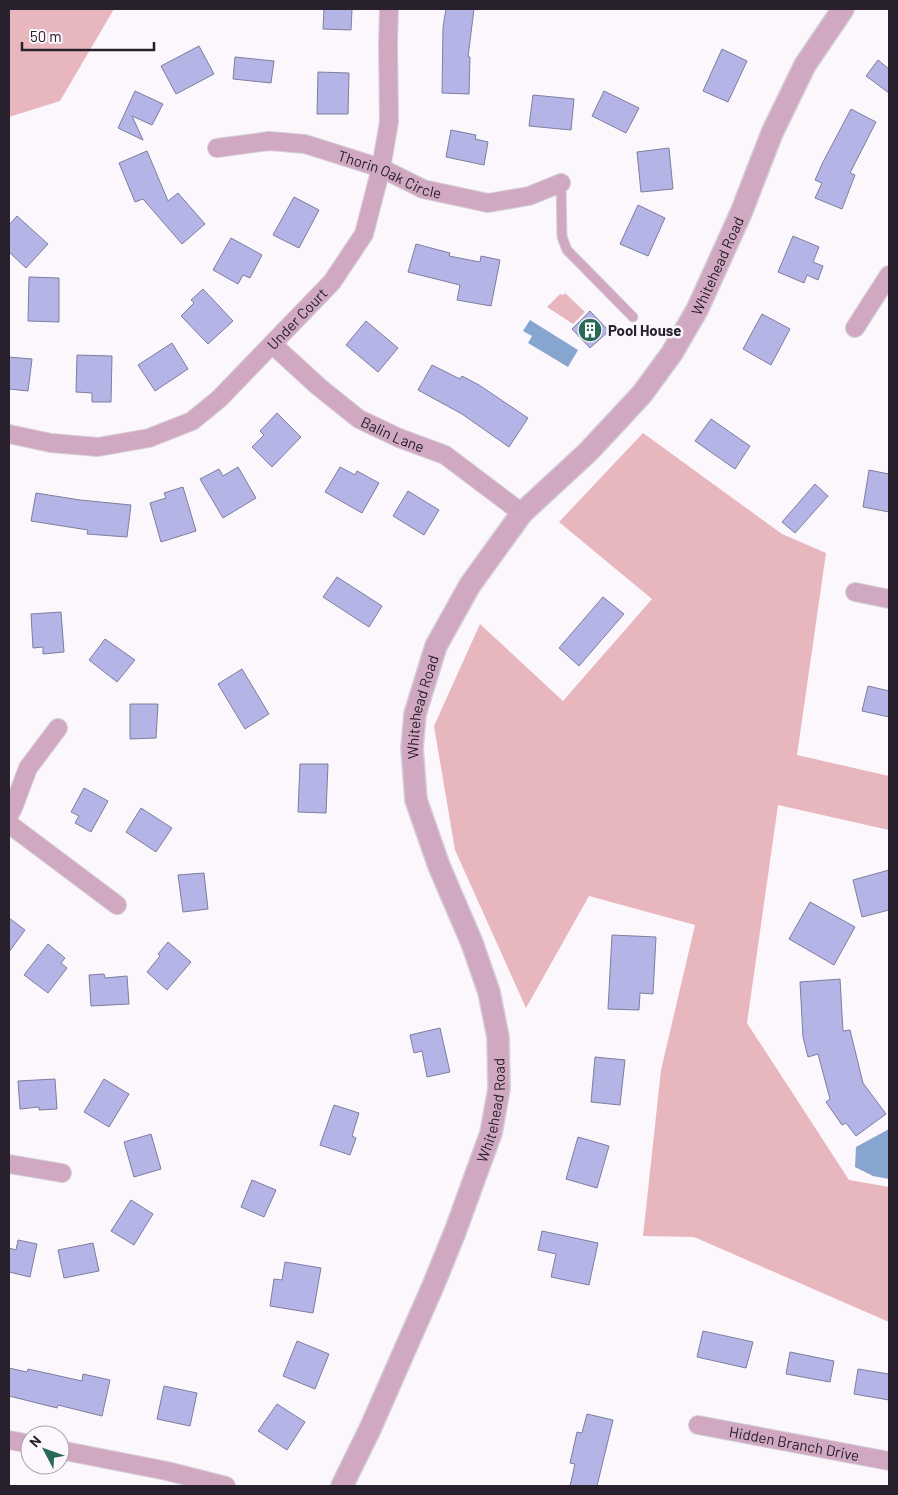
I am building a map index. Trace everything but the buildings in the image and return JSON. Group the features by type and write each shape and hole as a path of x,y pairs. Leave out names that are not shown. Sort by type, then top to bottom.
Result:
{"street":[{"name":"Under Court","path":"9,434 51,442 98,446 149,438 192,421 219,399 332,282 364,234 381,168 389,122 389,9"},
{"name":"Whitehead Road","path":"342,1486 370,1428 455,1232 491,1133 499,1089 498,1037 489,992 472,943 439,866 416,800 412,748 415,714 436,646 470,585 522,513 588,452 622,416 642,394 672,353 697,310 741,212 772,132 801,73 843,9"},
{"name":"Thorin Oak Circle","path":"217,148 269,141 305,144 381,168 423,189 488,203 528,196 561,183"},
{"path":"855,328 889,275"},
{"name":"Balin Lane","path":"272,344 319,387 359,419 399,438 445,455 522,513"},
{"path":"855,592 889,599"},
{"path":"9,815 28,768 58,728"},
{"path":"9,824 117,905"},
{"path":"9,1164 62,1173"},
{"name":"Hidden Branch Drive","path":"698,1425 889,1461"},
{"path":"70,1452 168,1471 226,1486"}],"lane":[{"path":"561,183 562,237 567,250 633,317"}],"shaded area":[{"path":"9,9 114,9 60,101 9,117"},
{"path":"565,293 585,312 573,324 547,307 560,294 563,295"},
{"path":"643,433 782,534 826,553 797,755 889,776 889,830 778,805 747,1023 849,1180 889,1187 889,1322 694,1237 643,1236 661,1070 695,925 589,896 526,1008 455,850 434,726 480,624 563,701 652,599 559,522"}],"water":[{"path":"530,320 578,350 568,367 528,343 532,336 523,331"},
{"path":"889,1129 889,1179 873,1176 855,1167 856,1147"}],"place":[{"name":"Pool House","path":"590,330"}]}
